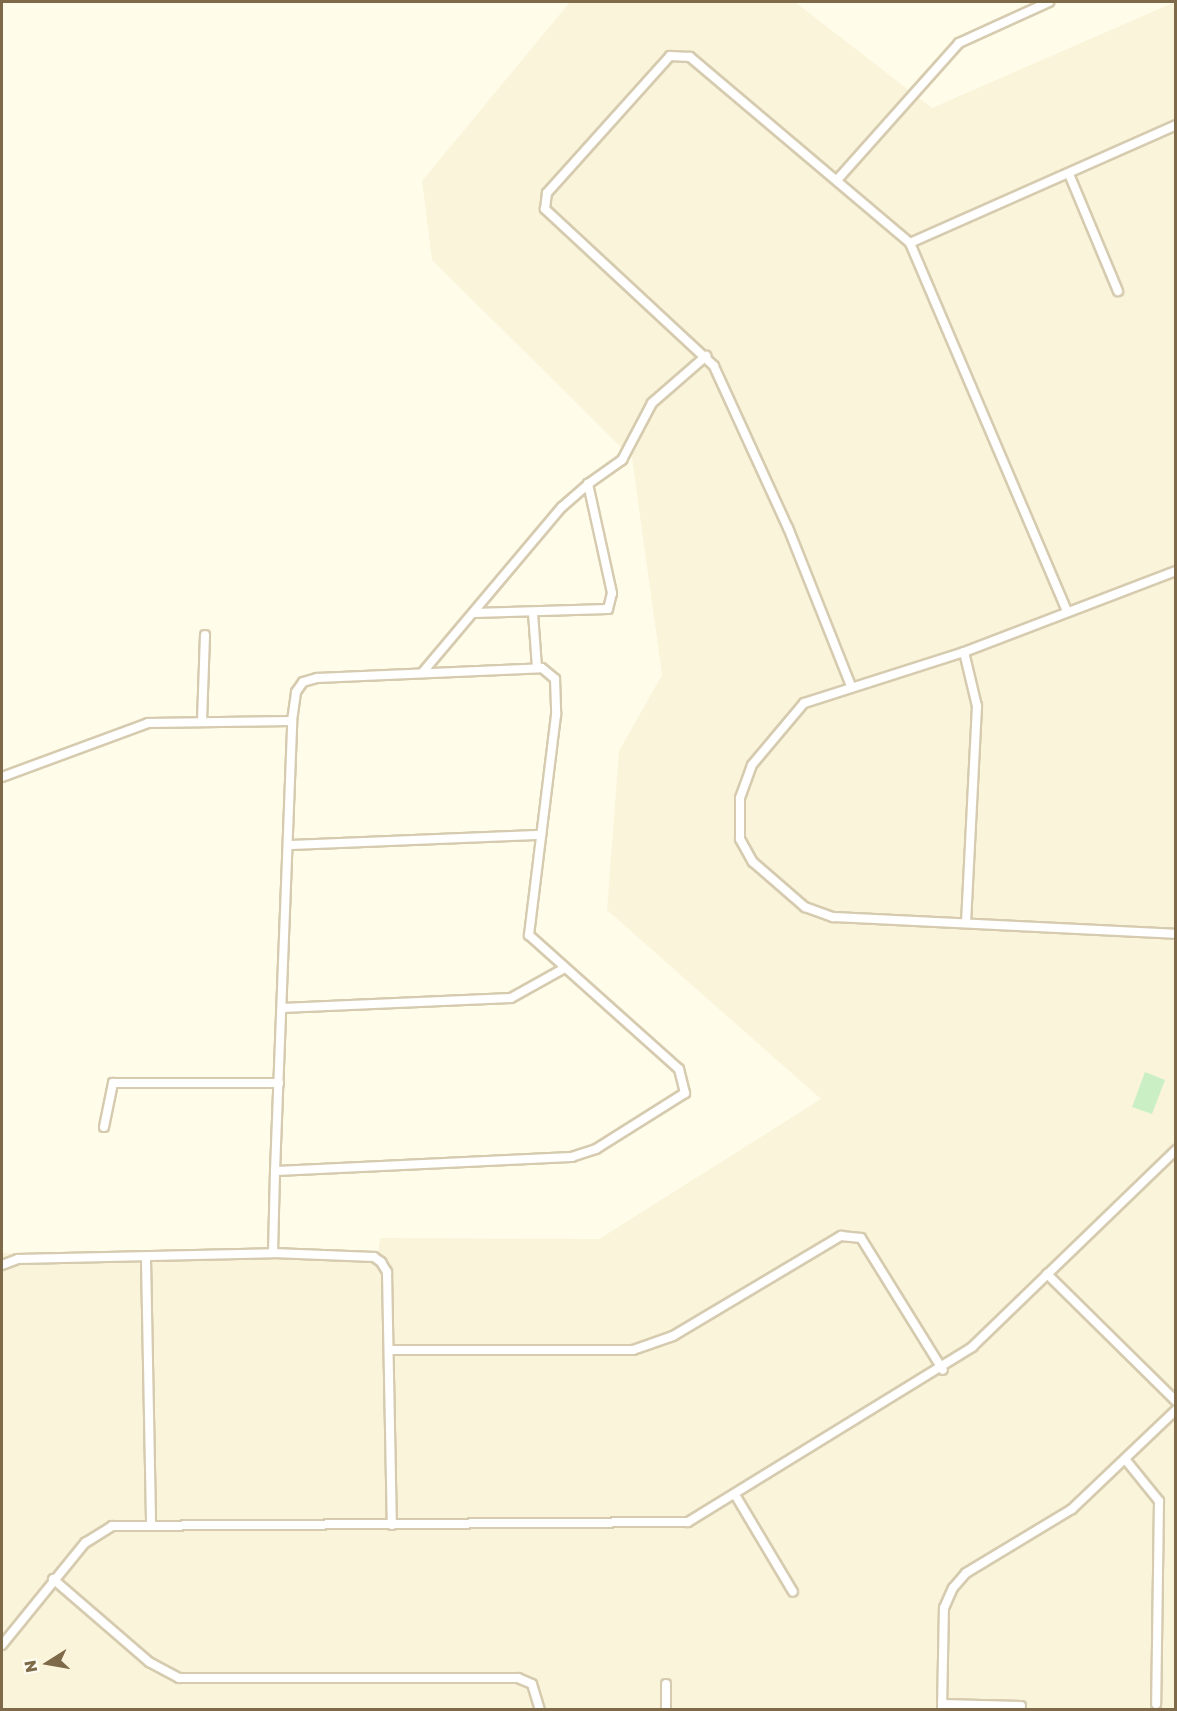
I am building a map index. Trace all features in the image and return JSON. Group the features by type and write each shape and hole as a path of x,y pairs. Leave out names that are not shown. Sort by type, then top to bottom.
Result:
{"street":[{"path":"837,180 959,43 1049,2"},
{"path":"851,686 788,528 706,356 552,216 544,202 548,192 651,73 679,55 690,57 910,243 1067,611"},
{"path":"910,243 1176,125"},
{"path":"1069,174 1118,291"},
{"path":"422,673 562,507 588,484 622,460 652,403 706,356"},
{"path":"474,613 599,610 612,603 588,484"},
{"path":"1176,571 964,652 851,686 804,703 752,765 740,798 740,839 753,862 805,907 834,917 1176,934"},
{"path":"533,613 537,668"},
{"path":"202,721 205,635"},
{"path":"964,652 977,706 966,923"},
{"path":"273,1253 275,1171 289,845 292,721 303,682 422,673 537,668 555,679 556,715 538,835 529,935 563,969 679,1069 685,1093 596,1149 572,1157 275,1171"},
{"path":"2,777 148,723 292,721"},
{"path":"289,845 538,835"},
{"path":"282,1008 511,998 563,969"},
{"path":"104,1127 107,1092 113,1083 279,1083"},
{"path":"2,1645 53,1579 96,1534 112,1526 677,1524 737,1497 943,1370 1176,1150"},
{"path":"389,1350 633,1350 673,1336 841,1236 861,1238 943,1370"},
{"path":"2,1265 18,1259 146,1259 273,1253 374,1257 381,1262 387,1272 392,1525"},
{"path":"146,1259 151,1525"},
{"path":"1047,1274 1176,1401"},
{"path":"1021,1706 942,1707 944,1608 953,1588 966,1573 1071,1509 1176,1410"},
{"path":"1125,1459 1159,1502 1156,1704"},
{"path":"737,1497 793,1592"},
{"path":"53,1579 149,1662 179,1678 518,1678 532,1684 540,1710"},
{"path":"666,1684 666,1710"}],"shaded area":[{"path":"570,2 795,2 932,108 1175,2 1175,1709 2,1710 2,1253 378,1253 380,1238 599,1239 821,1099 607,910 619,751 662,675 632,458 432,260 422,181"}],"green space":[{"path":"1145,1072 1165,1080 1152,1114 1132,1107"}]}
